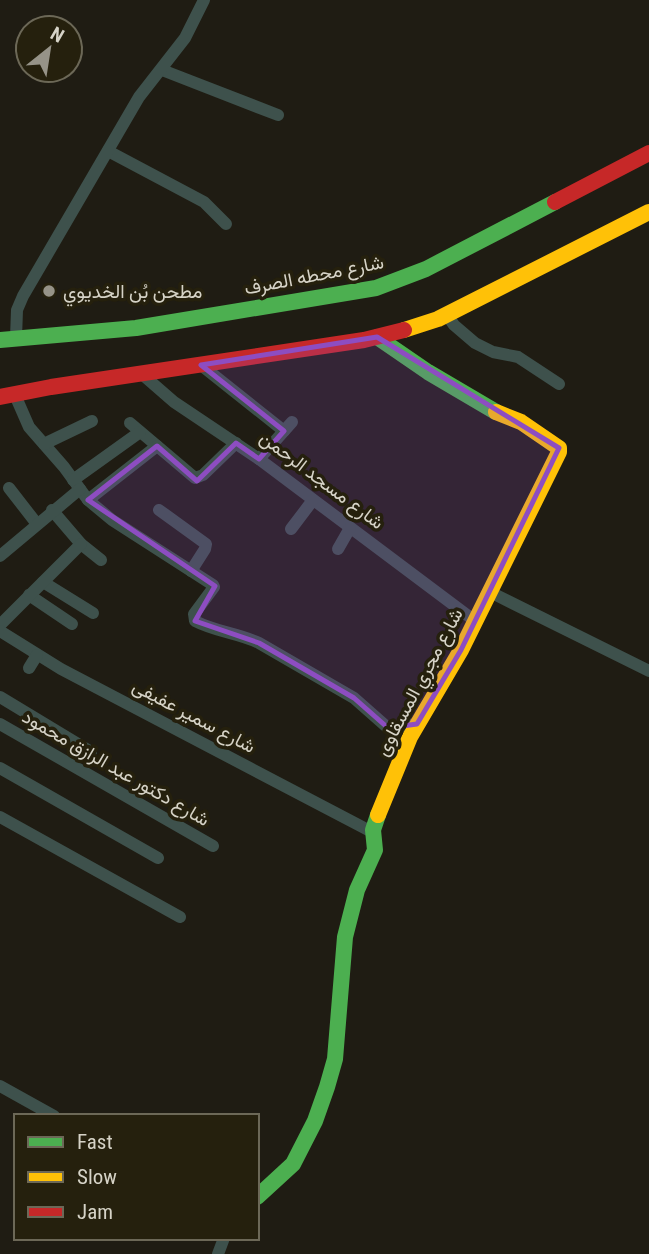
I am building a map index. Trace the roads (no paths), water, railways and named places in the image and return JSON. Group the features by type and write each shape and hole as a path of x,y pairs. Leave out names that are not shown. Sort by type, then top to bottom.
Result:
{"street":[{"path":"8,339 19,303 139,97 185,38 204,0"},
{"path":"162,70 278,115"},
{"path":"108,151 204,202 226,224"},
{"name":"شارع محطه الصرف","path":"8,339 136,328 376,288 426,269 649,153"},
{"path":"417,724 388,728 354,698 259,643 246,637 209,629 195,621 194,614 213,585 104,515 29,428 7,396 377,337 420,326 447,315 649,212"},
{"path":"447,315 475,344 492,352 518,357 559,384"},
{"name":"شارع مجري المسقاوى","path":"259,1195 293,1164 315,1121 332,1072 337,1042 345,937 357,890 375,850 376,843 372,832 403,752 442,685 490,592 559,448 515,419 492,411 416,365 377,337"},
{"path":"201,365 288,427 260,459"},
{"name":"شارع مسجد الرحمن","path":"143,374 174,402 260,459 475,621"},
{"path":"44,444 92,421"},
{"path":"80,489 135,427 195,478 203,475 236,443"},
{"path":"3,547 80,489 157,446"},
{"path":"9,488 37,524"},
{"path":"291,529 313,500"},
{"path":"52,510 81,544 101,560"},
{"path":"159,510 206,544 191,571"},
{"path":"338,549 350,528"},
{"path":"1,633 29,595 81,544"},
{"path":"43,582 93,613"},
{"path":"490,592 649,671"},
{"path":"29,595 72,624"},
{"name":"شارع سمير عفيفى","path":"1,633 37,655 372,832"},
{"path":"29,668 37,655"},
{"path":"0,697 91,752"},
{"name":"شارع دكتور عبد الرازق محمود","path":"0,724 213,846"},
{"path":"0,768 158,858"},
{"path":"0,817 180,917"},
{"path":"0,1086 50,1114"}],"place":[{"name":"مطحن بُن الخديوي","path":"49,291"}]}
